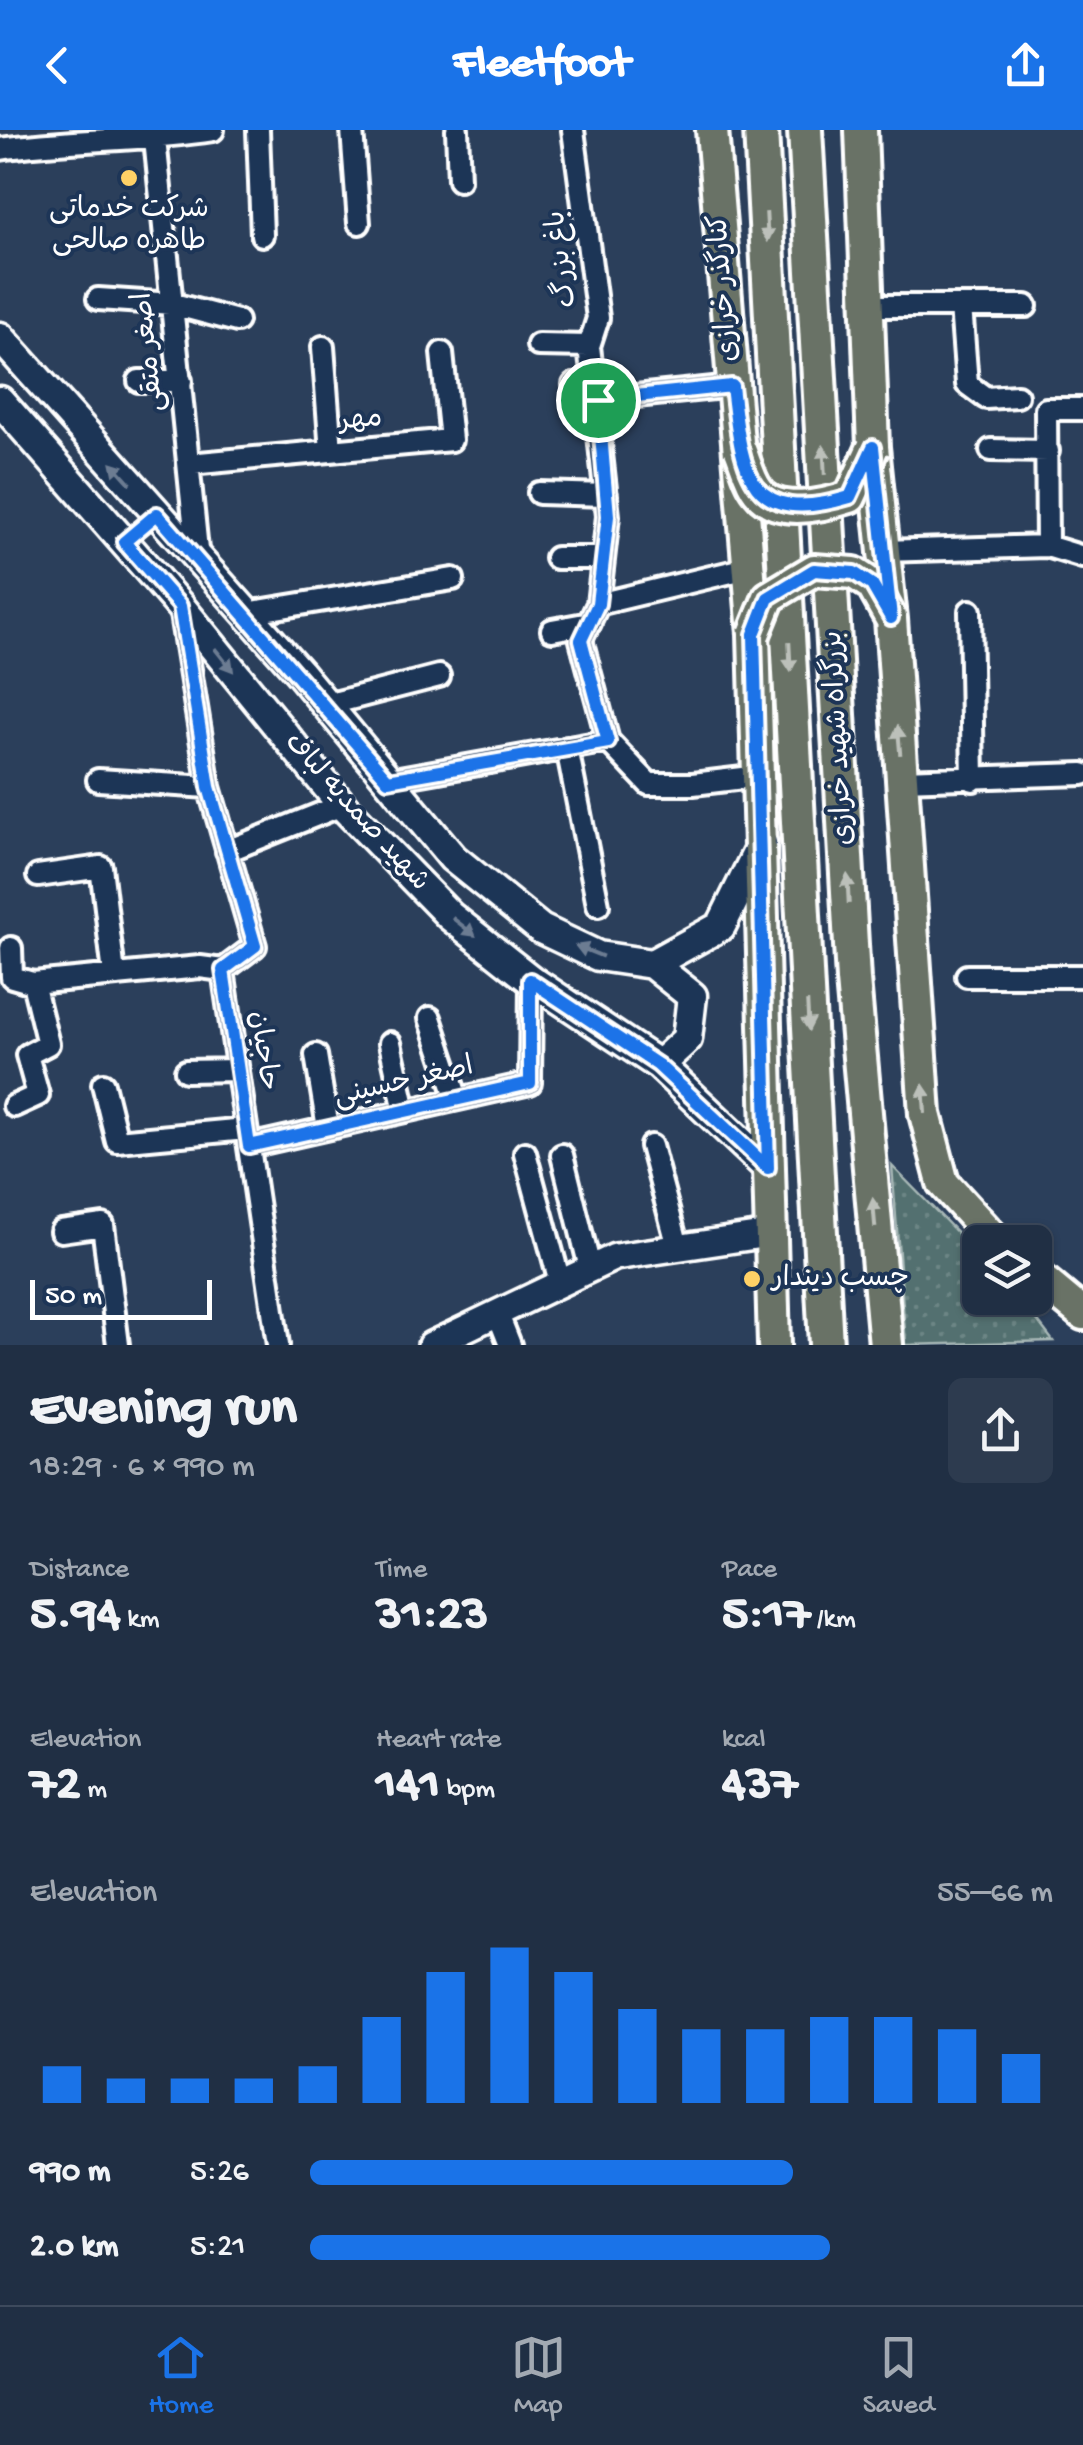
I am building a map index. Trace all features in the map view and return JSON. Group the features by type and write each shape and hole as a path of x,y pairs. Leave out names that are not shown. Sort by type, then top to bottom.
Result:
{"highway":[{"name":"بزرگراه شهید خرازی","path":"761,130 826,1345"},
{"name":"بزرگراه شهید خرازی","path":"805,130 853,980 886,1345"}],"main road":[{"name":"کنارگذر خرازی","path":"712,130 754,634 774,1345"},
{"path":"862,130 873,447 891,618 931,1150 943,1183 981,1225"},
{"name":"شهید صمدیه لباف","path":"0,336 246,613 454,858 541,929 598,956 652,964"},
{"name":"شهید صمدیه لباف","path":"0,400 180,606 342,805 450,916 530,980 658,1065 768,1168"},
{"path":"739,447 758,492 771,502 815,508 850,497 873,447"},
{"path":"124,542 157,514"},
{"path":"754,634 768,598 814,570 854,573 872,585 891,618"},
{"path":"658,1065 687,1039 692,996 652,964 720,926 762,842"},
{"path":"1052,1288 1083,1314"}],"street":[{"path":"0,149 70,135 155,139 213,130"},
{"path":"258,130 262,235"},
{"path":"352,130 359,223"},
{"path":"457,130 459,180"},
{"name":"باغ بزرگ","path":"574,130 598,318 588,346 597,392 606,495 603,558 594,614 581,640 608,742 649,784 693,784 760,776"},
{"name":"اصغر متقی","path":"155,139 198,560"},
{"path":"98,299 173,304 237,321"},
{"path":"869,306 1026,306"},
{"path":"961,306 967,384 986,398 1017,396"},
{"path":"538,344 588,346"},
{"path":"323,347 331,451"},
{"name":"مهر","path":"189,464 452,440 442,352"},
{"path":"139,380 180,382"},
{"path":"574,385 597,392 732,386"},
{"path":"1047,546 1046,409 1083,409"},
{"path":"991,450 1048,451"},
{"path":"538,493 606,495"},
{"path":"884,551 1047,546 1083,557"},
{"path":"556,558 603,558"},
{"path":"552,630 748,568"},
{"path":"246,613 453,579"},
{"path":"11,948 12,977 34,983 200,967 223,970 255,946 209,787 180,606"},
{"path":"970,611 973,780"},
{"path":"326,705 439,676"},
{"path":"388,780 608,742"},
{"path":"567,748 598,905"},
{"path":"902,780 1083,774"},
{"path":"98,780 209,787"},
{"path":"228,851 342,805"},
{"path":"38,876 101,867 114,974"},
{"name":"حاجیان","path":"223,970 278,1345"},
{"path":"967,976 1083,976"},
{"name":"اصغر حسینی","path":"103,1084 117,1141 247,1137 328,1128 530,1083 530,980"},
{"path":"14,1106 38,1094 27,1055 48,1044 34,983"},
{"path":"430,1018 457,1099"},
{"path":"390,1043 405,1111"},
{"path":"316,1055 328,1128"},
{"path":"186,1071 238,1070"},
{"path":"651,1146 678,1247"},
{"path":"526,1153 560,1282"},
{"path":"562,1154 590,1268"},
{"path":"61,1231 103,1225 118,1345"},
{"path":"439,1343 615,1257 768,1234"},
{"path":"497,1312 510,1345"}],"green space":[{"path":"892,1166 962,1238 962,1315 1033,1315 1053,1341 906,1345"}],"place":[{"name":"شرکت خدماتی طاهره صالحی","path":"129,178"},
{"name":"چسب دیندار","path":"752,1279"}],"route":[{"path":"732,386 739,447 758,492 771,502 815,508 850,497 865,472 873,447 891,618 872,585 854,573 814,570 796,577 768,598 754,634 768,1168 658,1065 530,980 530,1083 249,1146 223,970 255,946 209,787 180,606 124,542 157,514 299,672 388,780 608,742 581,640 598,604 608,516 598,400 732,386"}]}
